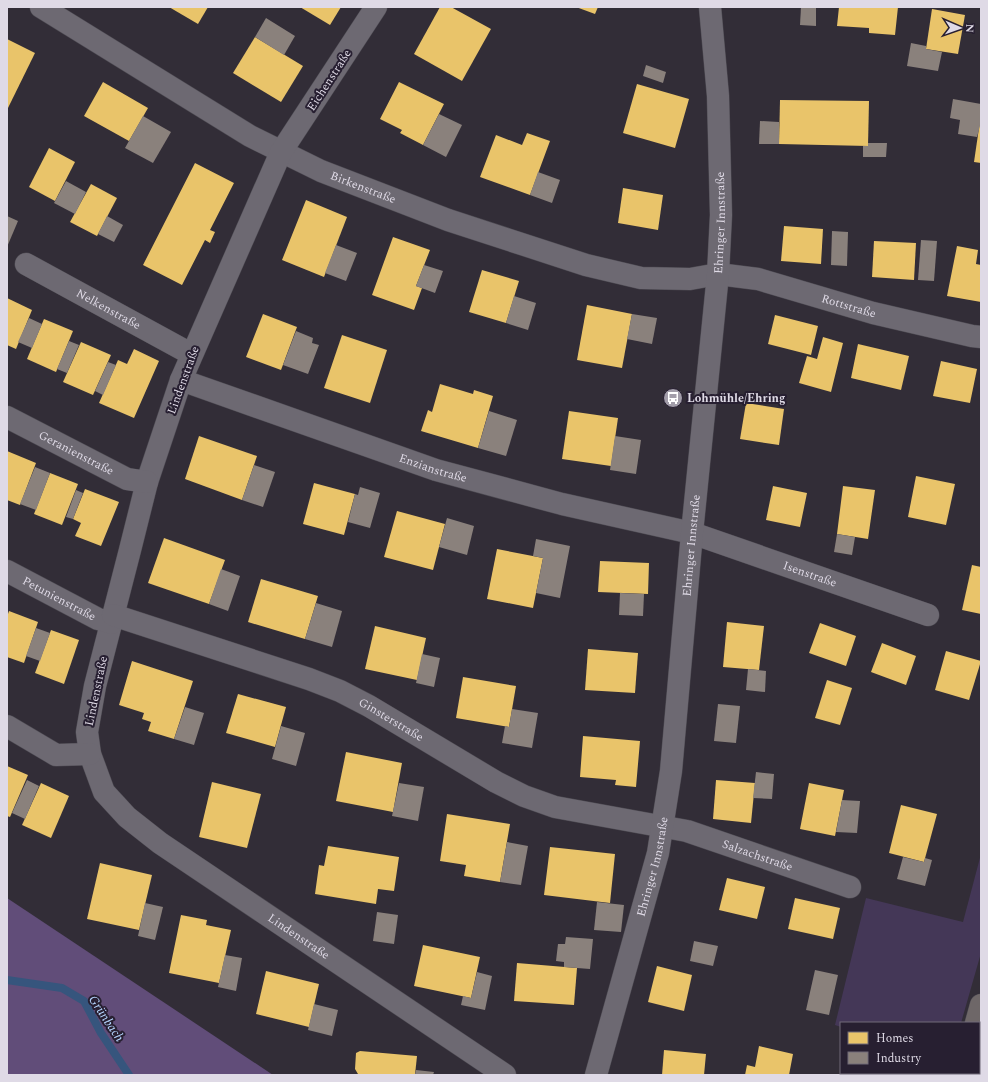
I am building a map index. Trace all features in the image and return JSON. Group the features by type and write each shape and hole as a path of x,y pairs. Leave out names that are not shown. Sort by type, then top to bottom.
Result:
{"main road":[{"path":"976,1022 981,1005"}],"street":[{"name":"Birkenstraße","path":"41,7 237,128 281,152 321,171 448,220 586,265 647,278 690,279 718,274"},
{"name":"Eichenstraße","path":"281,152 376,7"},
{"name":"Ehringer Innstraße","path":"596,1075 647,896 664,826 677,716 692,533 718,274 721,215 718,96 710,7"},
{"name":"Lindenstraße","path":"281,152 191,354 148,482 89,712 87,732 90,754 104,792 127,817 160,843 505,1075"},
{"name":"Nelkenstraße","path":"26,264 191,354"},
{"name":"Rottstraße","path":"718,274 758,279 873,313 981,337"},
{"name":"Enzianstraße","path":"181,380 436,470 562,504 692,533"},
{"name":"Geranienstraße","path":"7,417 127,479 148,482"},
{"name":"Isenstraße","path":"692,533 928,615"},
{"name":"Petunienstraße","path":"7,571 98,619 113,619"},
{"name":"Ginsterstraße","path":"113,619 309,679 340,691 369,706 496,782 524,796 555,807 664,826"},
{"path":"7,726 56,755 90,754"},
{"name":"Salzachstraße","path":"664,826 687,831 850,887"}],"shaded area":[{"path":"981,854 981,953 961,1022 840,1022 840,1027 835,1025 866,898 963,922"},
{"path":"7,898 273,1075 7,1075"}],"building: Homes":[{"path":"169,7 208,7 198,24"},
{"path":"300,7 341,7 330,25"},
{"path":"440,7 451,7 491,29 462,81 414,54"},
{"path":"576,7 598,7 595,14"},
{"path":"839,7 898,7 895,35 869,33 869,28 837,26"},
{"path":"932,9 965,15 958,54 926,49"},
{"path":"255,37 303,66 281,102 233,73"},
{"path":"7,39 35,53 7,110"},
{"path":"103,82 148,108 129,141 84,116"},
{"path":"399,82 444,104 423,145 400,133 402,130 380,119"},
{"path":"637,84 689,99 675,148 623,133"},
{"path":"780,100 869,101 868,146 779,144"},
{"path":"981,121 981,163 974,162"},
{"path":"527,133 550,141 530,195 480,177 496,135 522,145"},
{"path":"49,148 75,162 55,201 29,187"},
{"path":"195,163 234,183 210,230 215,232 210,243 205,240 182,285 143,265"},
{"path":"91,184 117,198 97,236 70,222"},
{"path":"623,188 663,195 658,230 618,223"},
{"path":"306,200 347,217 324,277 282,260"},
{"path":"784,226 823,229 821,264 781,261"},
{"path":"393,237 430,250 416,286 422,288 414,310 372,295"},
{"path":"874,241 916,243 914,280 872,277"},
{"path":"957,246 978,250 976,264 981,265 981,302 947,296"},
{"path":"482,270 519,281 506,323 469,312"},
{"path":"7,298 32,310 16,349 7,345"},
{"path":"587,305 632,314 622,368 577,360"},
{"path":"263,314 297,327 281,370 246,357"},
{"path":"775,315 818,326 811,355 768,344"},
{"path":"44,319 73,331 56,372 27,359"},
{"path":"342,335 387,350 370,403 324,388"},
{"path":"823,337 843,343 831,392 799,383 807,356 817,359"},
{"path":"81,342 111,355 93,395 63,382"},
{"path":"858,344 909,356 901,390 851,378"},
{"path":"134,349 159,361 134,418 99,403 118,360 127,364"},
{"path":"941,361 977,369 970,403 933,396"},
{"path":"440,384 473,394 474,390 493,396 478,448 421,431 428,410 432,412"},
{"path":"746,403 784,409 779,445 740,439"},
{"path":"569,411 618,418 611,466 562,459"},
{"path":"199,436 257,456 242,500 185,479"},
{"path":"7,451 36,463 20,505 7,500"},
{"path":"50,473 78,484 62,525 34,514"},
{"path":"916,476 955,484 946,525 908,517"},
{"path":"314,483 355,494 344,535 303,524"},
{"path":"773,486 807,493 800,527 766,520"},
{"path":"843,486 875,490 868,539 837,534"},
{"path":"85,489 119,502 101,546 75,536 81,523 73,519"},
{"path":"397,511 445,524 433,570 384,557"},
{"path":"164,538 225,560 209,604 148,583"},
{"path":"497,549 543,558 533,608 487,599"},
{"path":"600,561 649,563 648,594 598,592"},
{"path":"972,565 981,567 981,614 962,610"},
{"path":"261,579 318,596 305,639 248,622"},
{"path":"9,611 38,622 24,663 7,657 7,617"},
{"path":"727,622 764,626 759,670 723,667"},
{"path":"820,623 856,636 846,666 809,653"},
{"path":"375,626 426,638 417,680 365,669"},
{"path":"51,630 79,640 64,684 35,673"},
{"path":"882,643 916,656 906,685 871,672"},
{"path":"588,649 638,653 635,693 585,690"},
{"path":"946,651 981,661 969,700 935,690"},
{"path":"132,661 193,681 174,739 148,731 151,722 142,719 144,713 119,705"},
{"path":"463,677 516,686 509,727 456,718"},
{"path":"827,680 852,688 840,725 815,718"},
{"path":"238,694 286,707 275,747 226,733"},
{"path":"583,736 640,741 636,787 615,785 616,780 580,777"},
{"path":"346,752 402,763 393,812 336,801"},
{"path":"7,766 28,775 10,817 7,816"},
{"path":"716,780 755,783 751,823 713,819"},
{"path":"212,782 261,794 247,848 199,837"},
{"path":"41,783 69,796 51,838 22,825"},
{"path":"809,783 844,790 835,836 800,829"},
{"path":"901,805 937,814 924,862 889,853"},
{"path":"447,814 510,824 500,882 464,876 466,865 440,861"},
{"path":"328,846 399,857 394,891 378,889 376,904 315,894 319,865 324,866"},
{"path":"550,847 615,854 610,903 544,895"},
{"path":"100,863 152,875 139,930 87,919"},
{"path":"727,878 765,887 757,919 719,910"},
{"path":"795,898 840,908 833,939 788,929"},
{"path":"181,915 207,920 206,925 231,930 219,983 169,973"},
{"path":"423,945 480,957 471,998 414,986"},
{"path":"517,963 577,968 574,1005 514,1001"},
{"path":"657,966 692,975 684,1011 648,1002"},
{"path":"266,971 319,984 309,1027 256,1014"},
{"path":"759,1046 793,1054 789,1075 745,1075 747,1065 755,1067"},
{"path":"664,1050 706,1054 704,1075 662,1075"},
{"path":"360,1051 417,1056 415,1075 358,1074 355,1069 356,1053"}],"building: Industry":[{"path":"801,7 816,7 816,26 800,25"},
{"path":"266,18 295,36 284,55 255,37"},
{"path":"911,43 926,46 926,49 942,52 938,71 907,66"},
{"path":"646,65 666,72 663,83 643,76"},
{"path":"953,99 981,104 981,122 977,137 958,134 960,120 950,118"},
{"path":"439,114 462,125 446,157 423,145"},
{"path":"143,116 171,132 153,163 125,148"},
{"path":"760,121 779,122 779,144 759,144"},
{"path":"868,143 887,143 886,157 863,157 863,146 868,146"},
{"path":"538,172 560,180 552,203 530,195"},
{"path":"66,181 86,192 75,214 54,203"},
{"path":"7,216 18,221 7,247"},
{"path":"107,216 123,225 114,242 98,234"},
{"path":"832,231 848,232 847,266 831,265"},
{"path":"921,240 937,241 934,281 918,280"},
{"path":"336,245 357,253 346,281 325,273"},
{"path":"424,265 443,271 435,293 416,286"},
{"path":"514,296 536,303 528,330 506,323"},
{"path":"632,314 657,318 652,344 627,339"},
{"path":"29,318 42,324 32,348 18,342"},
{"path":"296,331 313,338 312,343 319,345 308,374 283,365"},
{"path":"69,341 79,345 67,373 57,369"},
{"path":"108,362 116,365 103,395 95,391"},
{"path":"489,411 517,420 506,456 478,448"},
{"path":"615,436 641,440 636,474 610,470"},
{"path":"254,465 275,472 263,507 242,500"},
{"path":"35,467 50,473 36,510 20,504"},
{"path":"360,487 380,493 370,528 348,522 355,494 358,495"},
{"path":"76,490 83,493 73,519 66,517"},
{"path":"447,518 474,526 467,555 439,547"},
{"path":"837,534 855,537 852,555 834,552"},
{"path":"536,539 570,546 560,598 536,593 543,558 533,556"},
{"path":"221,569 240,576 228,611 209,604"},
{"path":"620,593 644,594 643,616 619,615"},
{"path":"316,603 342,611 332,647 305,639"},
{"path":"36,628 50,633 40,661 26,656"},
{"path":"422,654 440,658 434,687 416,683"},
{"path":"748,669 766,671 765,692 746,690"},
{"path":"718,704 740,706 736,743 714,741"},
{"path":"185,707 204,713 194,745 174,739"},
{"path":"512,709 538,713 532,748 502,743 505,726 509,727"},
{"path":"281,726 305,733 296,766 272,759"},
{"path":"756,772 774,774 772,799 753,798"},
{"path":"27,780 39,786 25,819 12,813"},
{"path":"399,783 424,787 418,821 392,816"},
{"path":"842,800 860,801 857,833 836,832"},
{"path":"507,842 528,846 521,885 500,882"},
{"path":"903,857 924,862 925,858 932,860 925,886 897,879"},
{"path":"597,902 624,905 621,932 594,930"},
{"path":"145,903 163,907 155,940 138,936"},
{"path":"377,912 398,915 394,944 373,941"},
{"path":"566,937 593,939 590,969 564,967 564,962 556,961 558,944 565,944"},
{"path":"694,941 718,946 713,966 690,961"},
{"path":"225,955 242,958 236,991 218,987"},
{"path":"815,970 838,975 829,1015 806,1010"},
{"path":"477,972 492,976 485,1010 461,1005 463,996 471,998"},
{"path":"314,1004 338,1010 332,1036 308,1030"},
{"path":"416,1070 434,1072 433,1075 415,1075"}],"waterway":[{"name":"Grünbach","path":"7,980 62,988 84,1001 101,1033 129,1075"}],"place":[{"name":"Lohmühle/Ehring","path":"673,398"}]}
